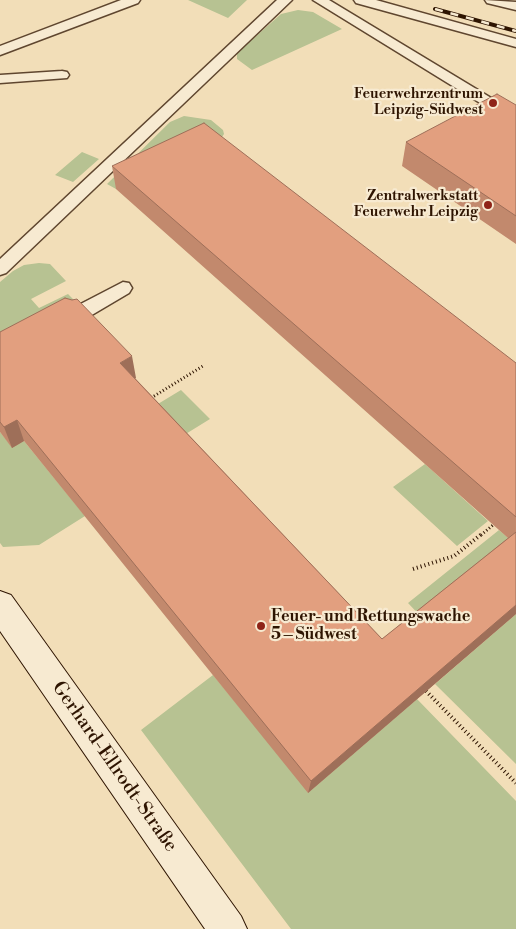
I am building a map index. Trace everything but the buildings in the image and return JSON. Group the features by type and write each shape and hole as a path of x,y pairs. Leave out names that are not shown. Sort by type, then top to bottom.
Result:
{"main road":[{"name":"Gerhard-Ellrodt-Straße","path":"0,605 228,929"}],"lane":[{"path":"0,51 133,0"},
{"path":"0,269 285,0"},
{"path":"320,0 516,118"},
{"path":"361,0 516,43"},
{"path":"492,0 516,6"},
{"path":"0,79 62,75"},
{"path":"78,314 123,288"}],"path":[{"path":"149,399 203,366"},
{"path":"413,569 454,556 493,525"},
{"path":"426,691 516,783"}],"green space":[{"path":"188,0 247,0 228,18"},
{"path":"298,10 313,12 342,29 252,70 237,59 237,53 281,14"},
{"path":"184,116 211,120 223,130 224,134 222,137 116,189 107,184 170,122"},
{"path":"82,152 99,159 73,182 55,175"},
{"path":"50,264 66,281 31,299 39,308 68,294 78,304 92,297 95,300 0,352 0,282 24,265"},
{"path":"181,390 210,419 176,440 148,410"},
{"path":"0,432 12,447 24,441 85,516 39,545 3,547 0,543"},
{"path":"425,464 488,521 457,546 393,487"},
{"path":"499,530 515,544 423,619 408,603"},
{"path":"516,614 516,764 435,684"},
{"path":"213,675 309,792 417,699 516,801 516,929 291,929 141,730"}],"railway":[{"path":"435,9 516,31"}],"place":[{"name":"Feuerwehrzentrum Leipzig-Südwest","path":"493,103"},
{"name":"Zentralwerkstatt Feuerwehr Leipzig","path":"488,205"},
{"name":"Feuer- und Rettungswache 5 – Südwest","path":"261,626"}]}
